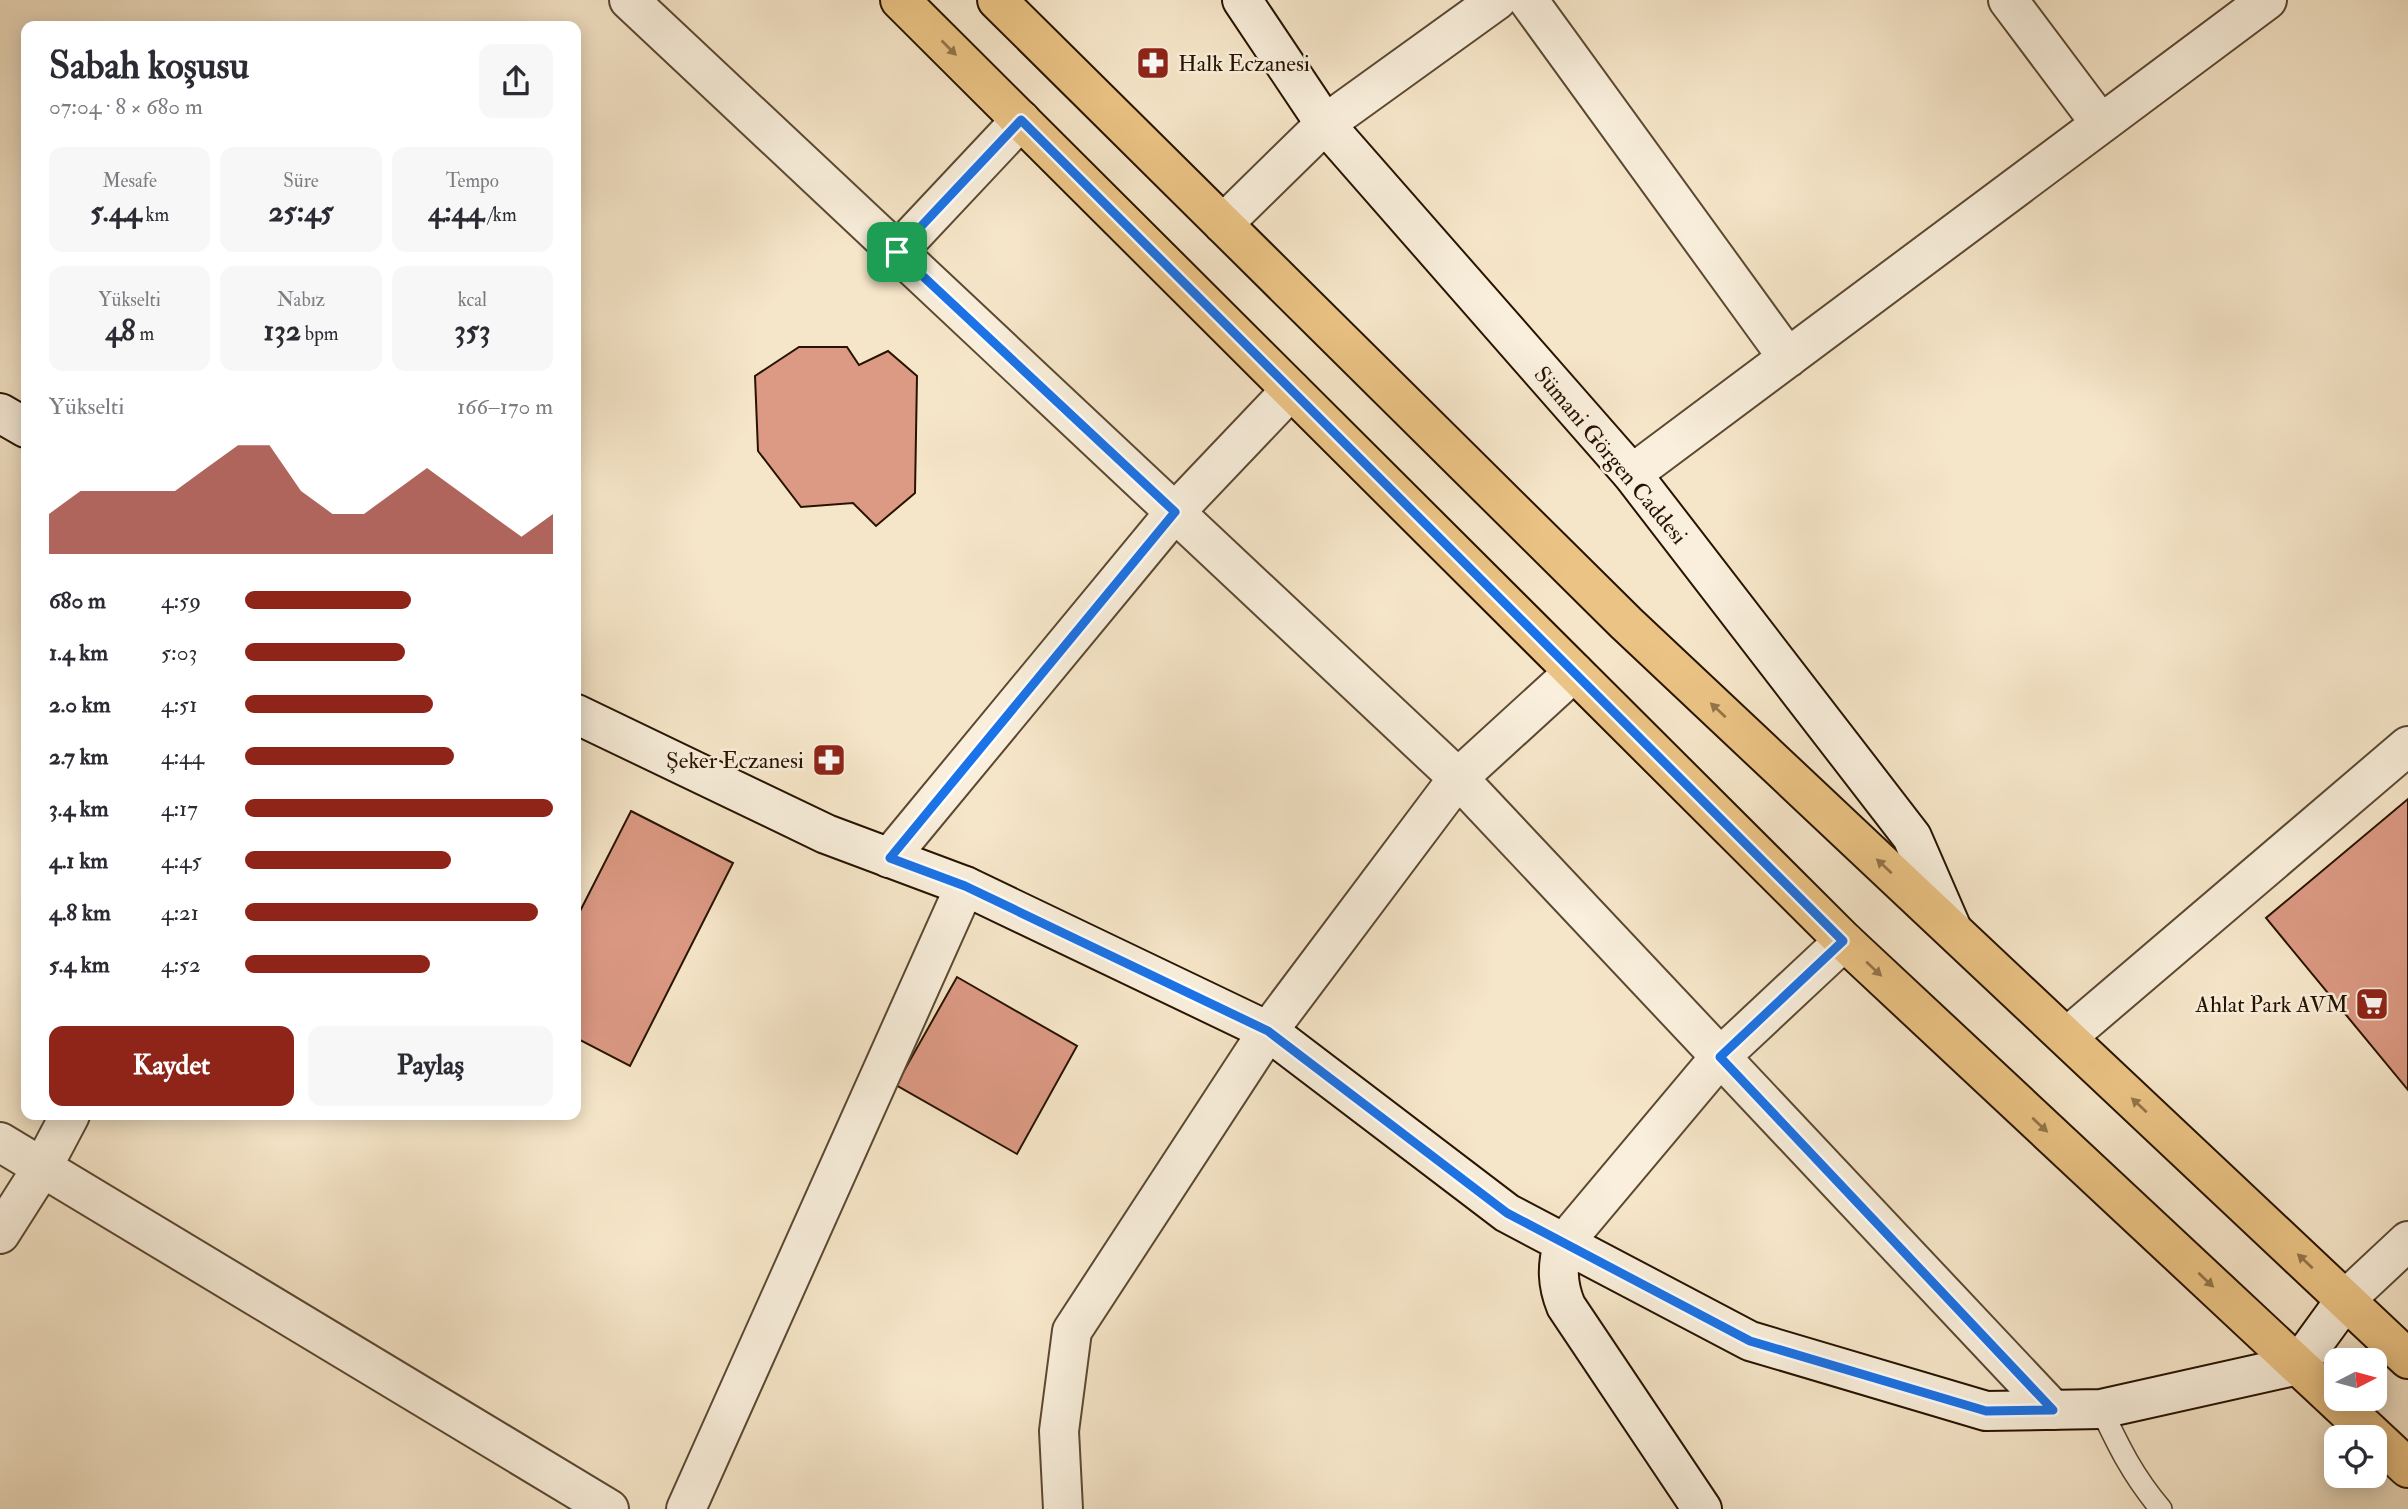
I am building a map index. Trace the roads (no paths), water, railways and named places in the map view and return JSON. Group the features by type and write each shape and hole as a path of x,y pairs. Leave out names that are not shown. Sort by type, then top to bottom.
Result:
{"main road":[{"path":"900,0 1843,941 2408,1468"},
{"path":"997,0 1626,623 2408,1359"}],"street":[{"path":"629,0 1458,778 2053,1410"},
{"name":"Sümani Görgen Caddesi","path":"1242,0 1325,124 1632,474 1912,837 1952,929"},
{"path":"1223,223 1325,124 1497,0"},
{"path":"1528,0 1788,358"},
{"path":"2008,0 2101,124"},
{"path":"1632,474 2267,0"},
{"path":"897,252 1021,120"},
{"path":"890,858 1175,512 1291,390"},
{"path":"0,413 21,425"},
{"path":"1063,1509 1059,1431 1072,1331 1268,1031 1458,778 1574,673"},
{"path":"581,716 826,834 965,886 1268,1031 1507,1213 1750,1341 1986,1411 2101,1409 2298,1365 2346,1299 2408,1241"},
{"path":"2067,1037 2408,746"},
{"path":"686,1509 965,886"},
{"path":"1702,1509 1566,1306 1560,1292 1558,1274 1563,1244 1720,1057 1843,941"},
{"path":"0,1234 42,1168 67,1120"},
{"path":"0,1142 609,1509"}],"lane":[{"path":"2101,1409 2138,1482 2161,1509"}],"place":[{"name":"Halk Eczanesi","path":"1153,63"},
{"name":"Şeker Eczanesi","path":"829,760"},
{"name":"Ahlat Park AVM","path":"2372,1004"}]}
